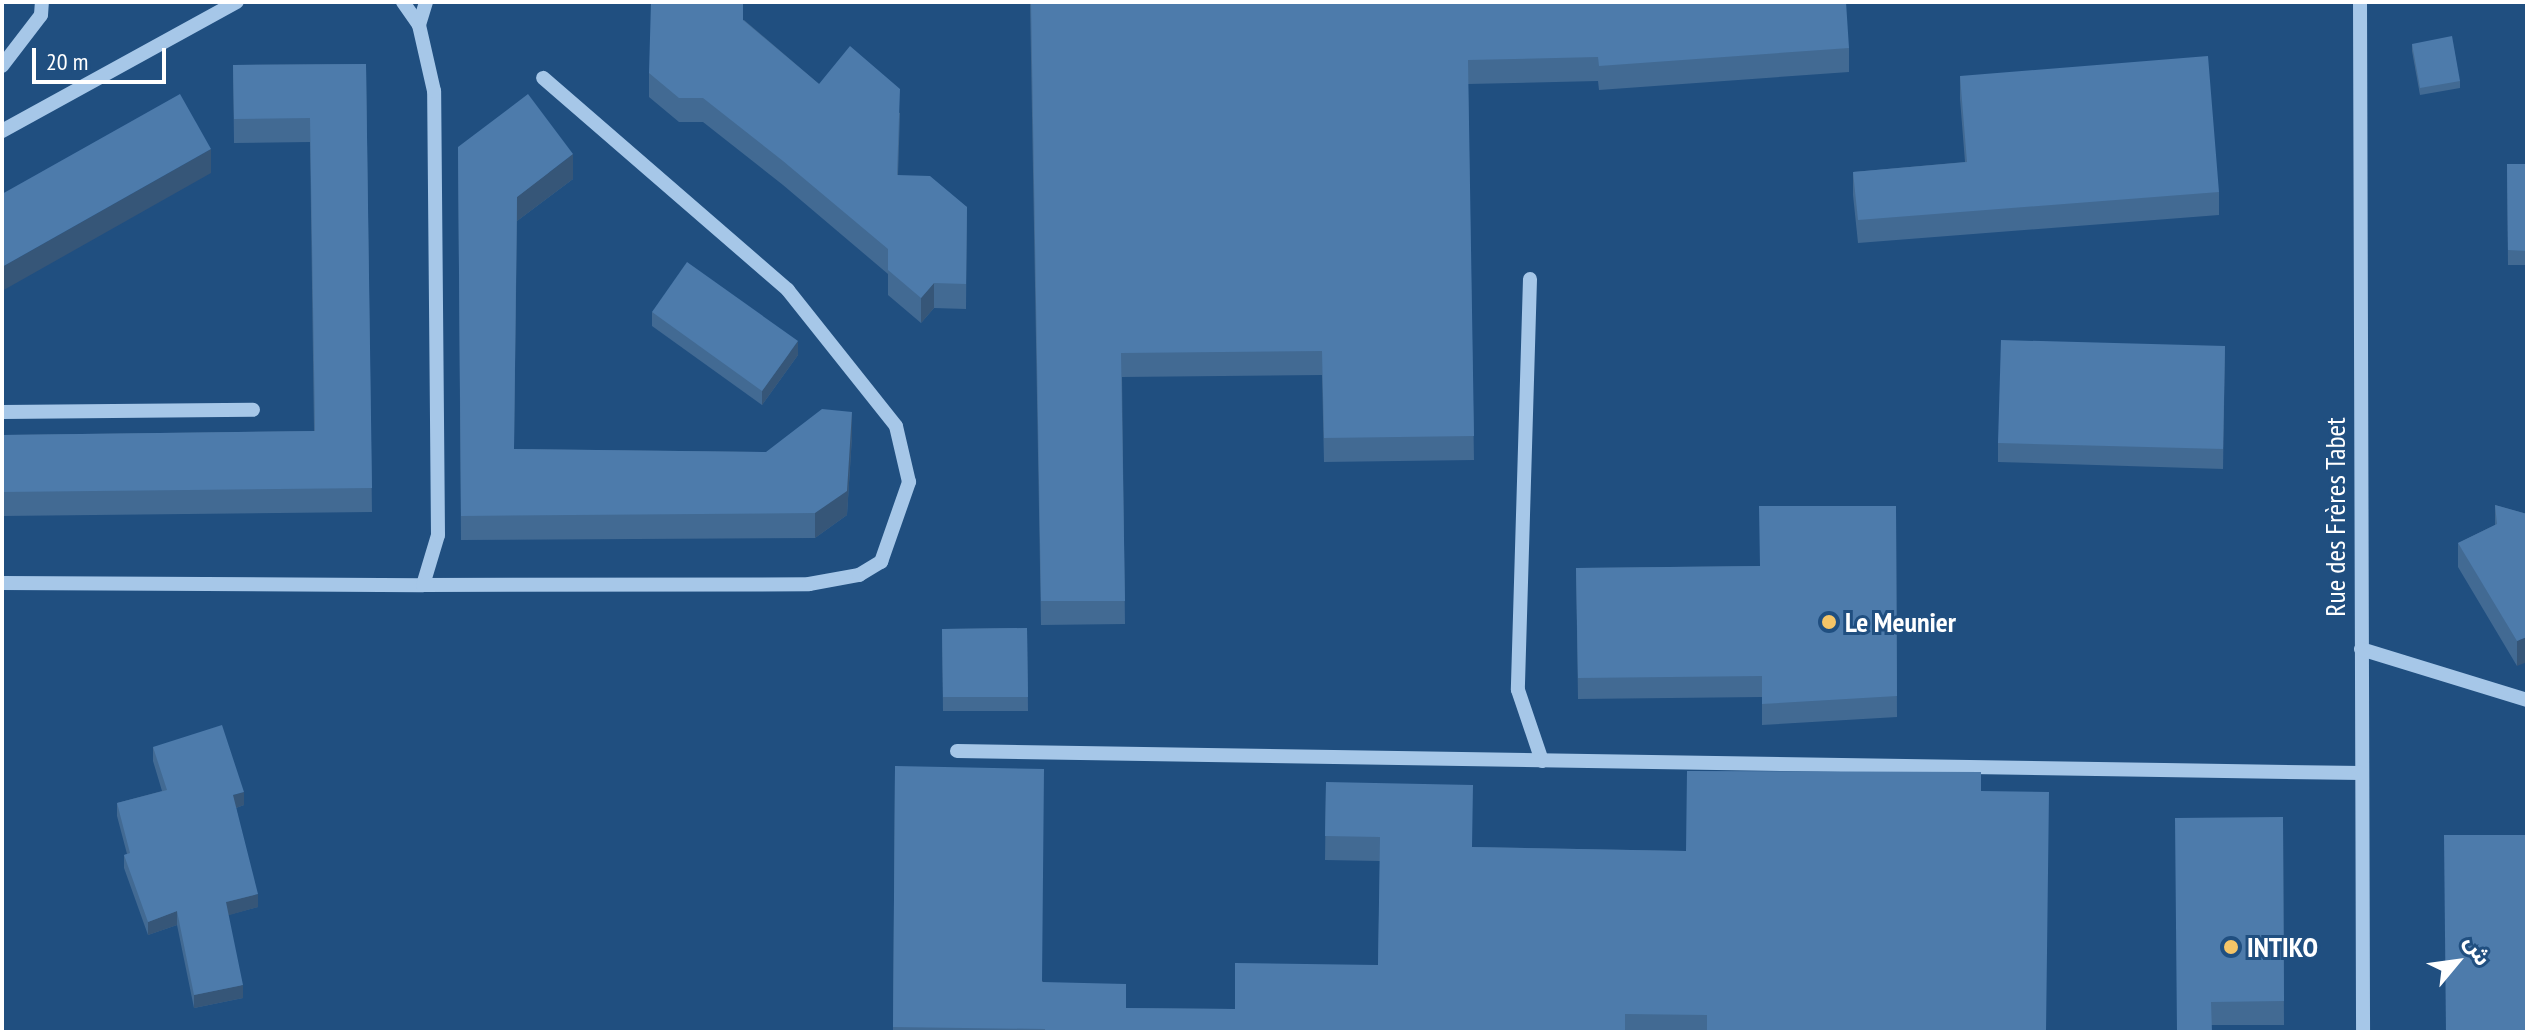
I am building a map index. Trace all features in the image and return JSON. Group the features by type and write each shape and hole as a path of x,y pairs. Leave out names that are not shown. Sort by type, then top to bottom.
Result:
{"street":[{"path":"2,66 41,15 42,2"},
{"path":"2,131 237,2"},
{"path":"403,2 419,25 434,91 438,505 423,585"},
{"path":"419,25 426,2"},
{"name":"Rue des Frères Tabet","path":"2360,2 2363,1032"},
{"path":"2,583 809,584 859,575 881,562 909,482 896,426 788,290 543,78"},
{"path":"1530,279 1518,690 1542,761"},
{"path":"2,412 253,410"},
{"path":"2361,649 2527,700"},
{"path":"957,751 2362,773"}],"building":[{"path":"651,2 743,2 743,20 819,84 850,46 900,89 897,175 930,176 967,207 966,284 934,283 921,298 888,270 888,249 783,161 703,98 679,98 649,73"},
{"path":"1031,2 1846,2 1849,48 1599,66 1598,57 1468,60 1474,436 1324,438 1322,351 1121,353 1125,601 1041,601"},
{"path":"2452,36 2460,81 2420,88 2412,44"},
{"path":"2208,56 2219,192 1858,220 1853,172 1967,162 1960,76"},
{"path":"366,64 372,488 2,492 2,435 315,431 310,118 234,119 233,65"},
{"path":"180,94 211,149 2,267 2,194"},
{"path":"528,94 573,154 517,197 514,449 766,452 822,409 852,412 847,491 815,513 461,516 458,147"},
{"path":"2507,164 2527,164 2527,251 2508,250"},
{"path":"687,262 798,341 762,391 652,312"},
{"path":"2001,340 2225,346 2223,449 1998,443"},
{"path":"2495,505 2527,514 2527,637 2517,641 2458,543 2497,524"},
{"path":"1759,506 1896,506 1897,696 1762,704 1762,676 1578,678 1576,568 1760,566"},
{"path":"1027,628 1028,697 943,697 942,629"},
{"path":"222,725 244,792 233,795 258,894 226,902 243,985 194,995 177,911 148,922 124,855 130,853 117,803 167,790 153,747"},
{"path":"895,766 1044,769 1042,982 1126,984 1126,1008 1235,1009 1235,963 1378,965 1380,837 1325,836 1326,782 1473,785 1472,847 1686,851 1687,771 1981,772 1981,791 2049,792 2046,1032 1707,1032 1707,1015 1625,1014 1625,1032 1045,1032 1045,1029 893,1027"},
{"path":"2283,817 2284,1001 2211,1002 2212,1032 2177,1032 2175,818"},
{"path":"2444,835 2527,835 2527,1032 2446,1032"}],"place":[{"name":"Le Meunier","path":"1829,622"},
{"name":"INTIKO","path":"2231,947"}]}
